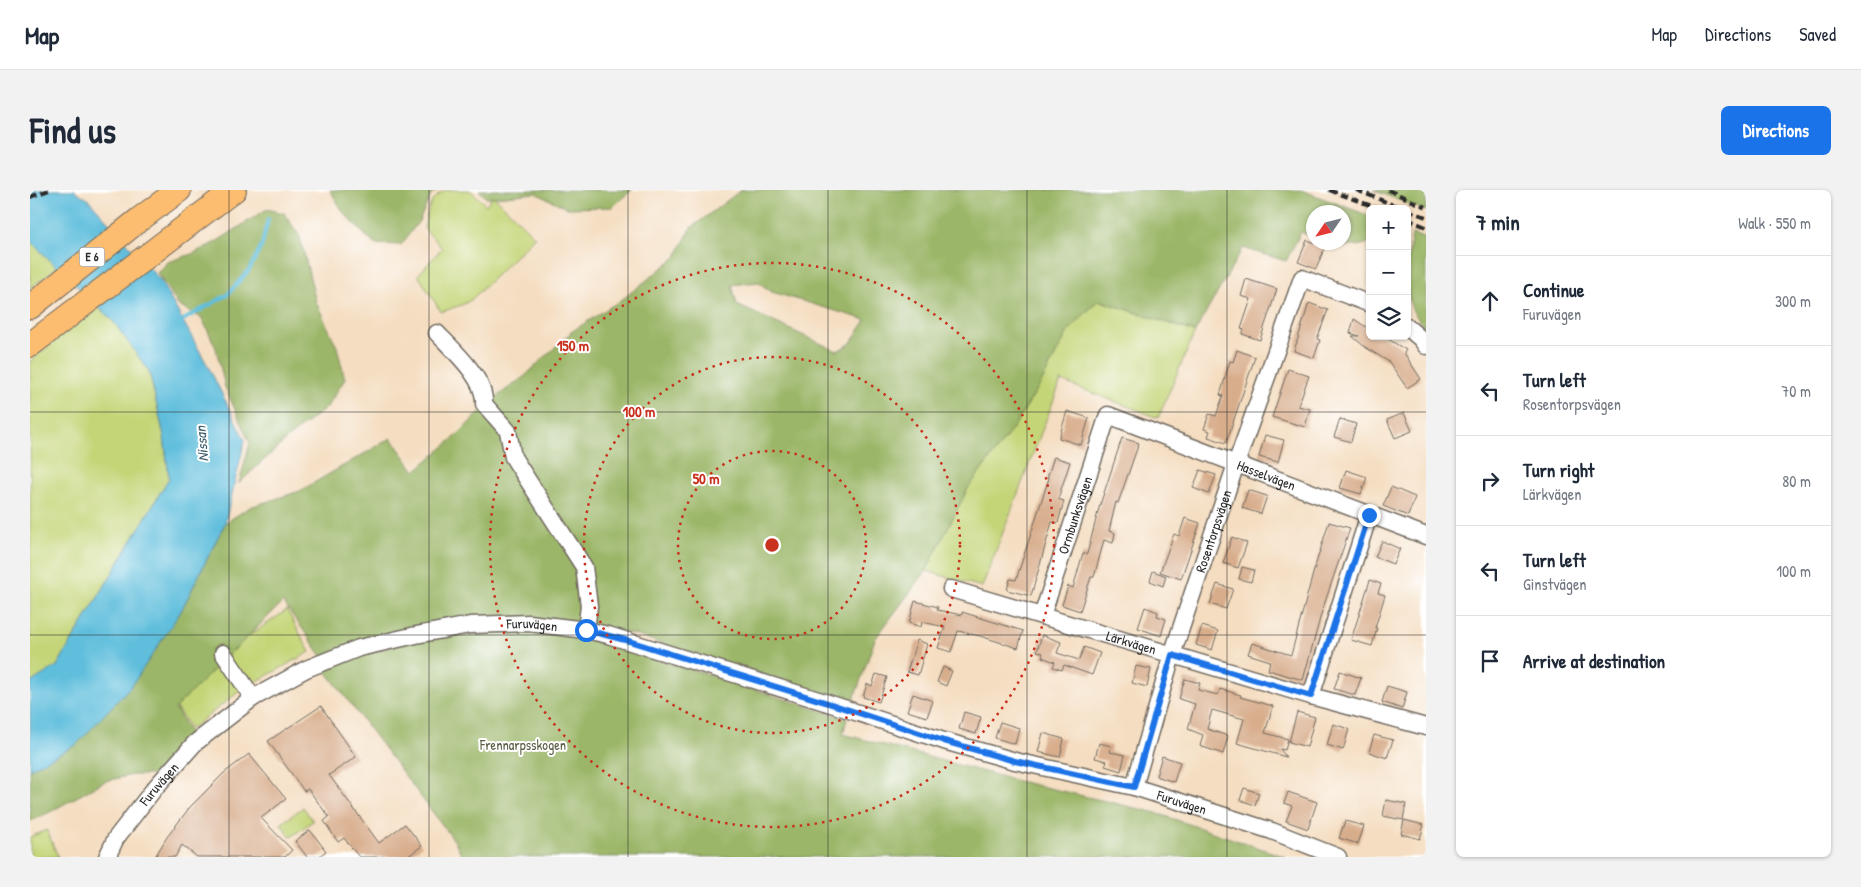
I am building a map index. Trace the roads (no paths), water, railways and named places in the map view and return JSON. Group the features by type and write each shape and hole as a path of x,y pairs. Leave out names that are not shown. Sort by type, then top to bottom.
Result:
{"highway":[{"name":"E 6","path":"37,301 179,190"},
{"name":"E 6","path":"30,345 234,190"}],"street":[{"name":"Rosentorpsvägen","path":"1134,787 1172,655 1236,464 1302,278 1366,302"},
{"path":"1411,330 1426,346"},
{"path":"437,333 473,374 485,396 484,404 508,431 513,457 584,567 589,606 586,630"},
{"name":"Hasselvägen","path":"1108,415 1426,536"},
{"name":"Ormbunksvägen","path":"1042,616 1108,415"},
{"path":"1311,696 1369,515"},
{"name":"Lärkvägen","path":"951,589 1311,696 1426,727"},
{"name":"Furuvägen","path":"107,857 116,838 154,789 195,743 253,698 306,670 359,648 470,625 529,623 586,630 639,644 944,741 1015,761 1134,787 1272,831 1338,857"},
{"path":"223,652 253,698"}],"water":[{"name":"Nissan","path":"30,190 74,190 88,199 160,280 208,366 245,440 225,523 181,611 133,684 76,745 30,769 30,683 57,666 169,478 164,436 149,371 113,321 30,241"}],"waterway":[{"path":"183,320 227,295 249,270 262,245 268,219"}],"railway":[{"path":"30,197 49,190"},
{"path":"1329,190 1369,205"},
{"path":"1356,190 1394,205"},
{"path":"1388,190 1426,207"},
{"path":"1411,211 1426,217"},
{"path":"1411,221 1426,227"}],"park label":[{"name":"Frennarpsskogen","path":"523,745"}]}
